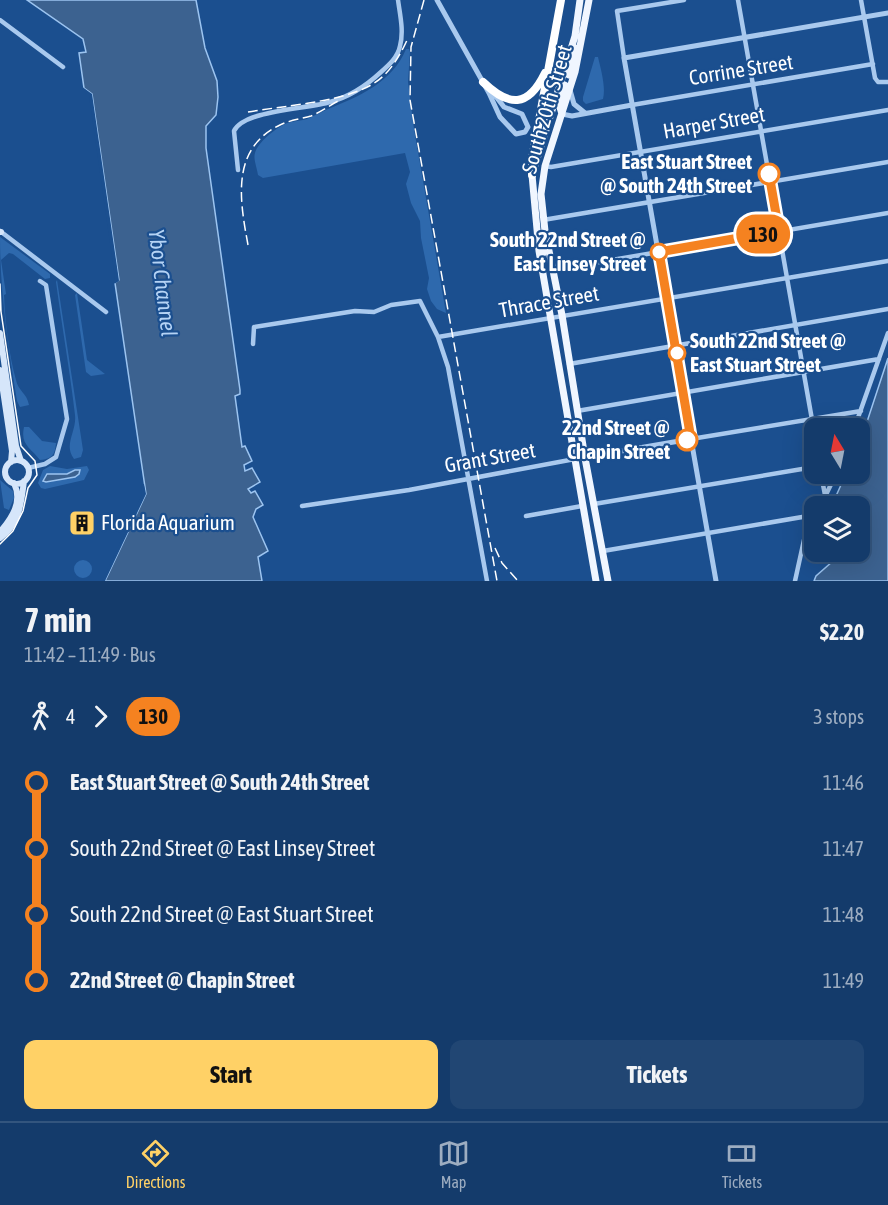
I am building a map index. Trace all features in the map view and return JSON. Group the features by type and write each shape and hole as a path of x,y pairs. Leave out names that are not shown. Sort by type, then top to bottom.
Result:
{"highway":[{"path":"532,175 532,159 561,0"},
{"path":"483,82 503,98 519,100 534,92 548,67"}],"main road":[{"name":"South 20th Street","path":"580,0 574,39 532,175 540,259 596,581"},
{"name":"South 20th Street","path":"589,0 582,45 545,166 541,194 543,220 562,315 608,581"},
{"path":"562,114 560,104 575,52 574,39"},
{"path":"540,259 544,250 542,237 545,231"},
{"path":"0,333 16,446 29,474 24,481 21,506 17,517 8,531 0,538"},
{"path":"0,370 12,451 10,463 3,476 14,483 18,497 16,507 0,532"},
{"path":"0,468 21,461"},
{"path":"14,483 24,481"}],"street":[{"path":"238,170 234,131 240,123 254,116 331,102 368,84 393,61 400,48 402,32 398,0"},
{"path":"437,0 500,117 516,134 525,132 528,127 522,114 504,107 483,82"},
{"path":"684,0 616,11 715,581"},
{"path":"738,0 813,418"},
{"path":"861,0 875,78 878,82 888,82"},
{"path":"624,58 888,13"},
{"path":"0,20 63,67"},
{"name":"Corrine Street","path":"562,114 572,116 586,114 873,64"},
{"path":"570,90 574,104 586,114"},
{"name":"Harper Street","path":"545,166 551,167 888,110"},
{"path":"543,220 888,162"},
{"path":"553,270 888,213"},
{"path":"0,232 106,312"},
{"name":"Thrace Street","path":"438,337 888,261"},
{"path":"28,468 45,464 56,457 67,424 46,285 40,281"},
{"path":"253,344 254,327 355,311 374,312 391,305 420,301 438,337 448,367 488,581"},
{"path":"569,364 888,309"},
{"path":"858,418 888,333"},
{"path":"578,411 879,359"},
{"name":"Grant Street","path":"819,418 861,411"},
{"name":"Grant Street","path":"302,506 804,420"},
{"path":"594,504 804,469"},
{"path":"823,484 825,495"},
{"path":"825,495 831,484"},
{"path":"526,516 582,506"},
{"path":"603,551 804,518"},
{"path":"795,581 804,540"}],"shaded area":[{"path":"406,49 410,52 408,82 414,129 446,313 437,309 427,289 429,278 420,221 411,203 406,184 410,172 405,153 263,178 258,175 255,161 257,149 272,132 290,122 307,119 373,87 393,71"},
{"path":"595,57 598,57 603,78 603,99 586,104 583,97"},
{"path":"0,237 50,274 50,278 45,279 13,254 9,253 1,260 11,360 1,278"},
{"path":"57,280 83,450 81,457 74,459 70,443 75,415"},
{"path":"77,293 87,360 105,374 91,376 86,372 75,295"},
{"path":"11,360 17,384 29,405 20,407 17,401"},
{"path":"24,427 29,427 42,441 56,443 52,456 40,460 25,442"},
{"path":"50,466 67,469 87,466 89,470 84,480 41,488 38,483 43,470"},
{"path":"0,480 13,491 14,498 9,510 4,508"},
{"path":"79,560 87,560 92,565 90,576 79,578 74,573 74,565"}],"water":[{"name":"Ybor Channel","path":"27,0 196,0 205,48 217,81 216,115 206,126 206,148 240,390 240,394 235,396 242,447 245,446 252,461 244,465 245,471 252,468 260,482 248,489 251,493 255,491 263,505 256,509 253,517 268,551 258,557 262,581 105,581 146,494 115,283 119,280 92,94 84,88 79,53 86,52 83,39"},
{"path":"888,358 888,581 814,581 816,576 832,562 870,562 870,496 836,496 841,484 870,484 868,418"},
{"path":"80,470 75,477 43,481 47,474 67,474"}],"pier":[{"path":"81,86 92,94 119,281 112,284 115,278 89,96 81,90"},
{"path":"141,484 144,484 146,494 105,581 102,581 142,494"}],"tram line":[{"path":"0,284 1,312"},
{"path":"0,305 21,446 35,461 37,475 28,488 23,511 13,531 0,544"}],"railway":[{"path":"424,0 411,47 410,100 497,581"},
{"path":"248,112 311,103 359,91 377,81 389,70 408,38"},
{"path":"248,245 241,194 246,162 253,148 264,135 280,125 311,116 340,100"},
{"path":"495,548 502,563 518,581"}],"bus line":[{"name":"130","path":"687,440 691,439 659,252 779,231 769,174"}],"place":[{"name":"East Stuart Street @ South 24th Street","path":"769,174"},
{"name":"South 22nd Street @ East Linsey Street","path":"659,252"},
{"name":"South 22nd Street @ East Stuart Street","path":"677,353"},
{"name":"22nd Street @ Chapin Street","path":"687,440"},
{"name":"Florida Aquarium","path":"82,523"}]}
